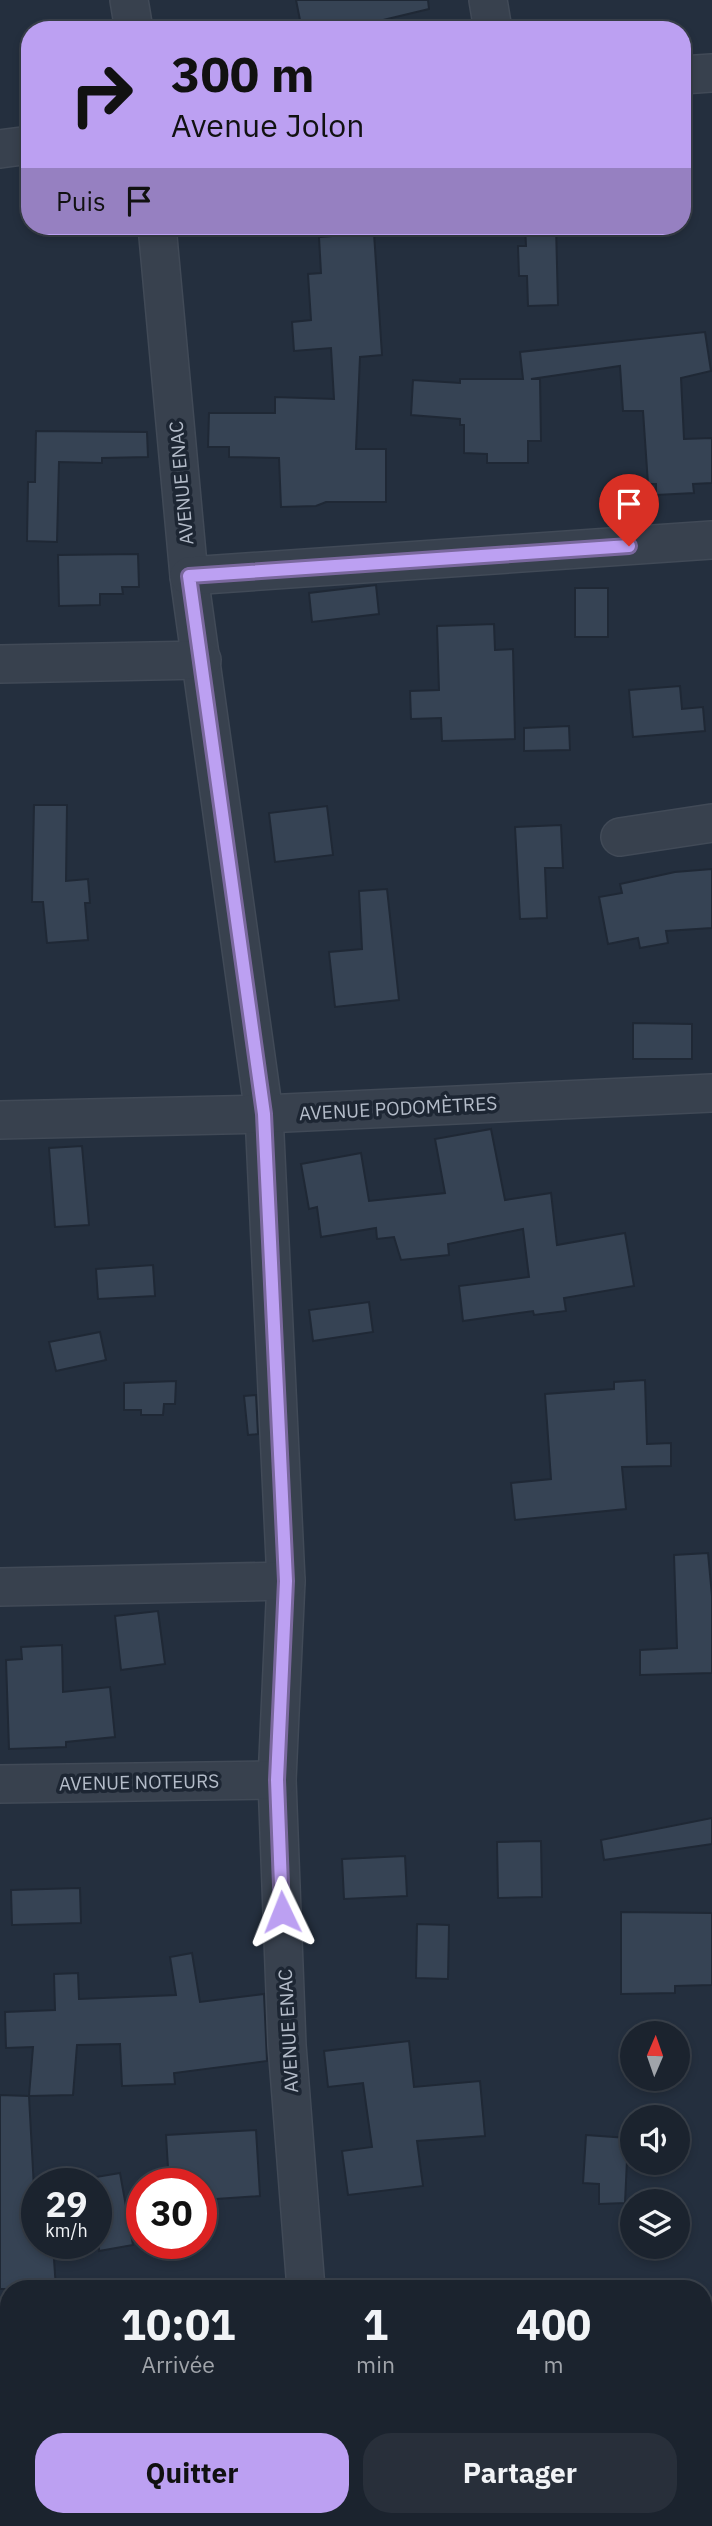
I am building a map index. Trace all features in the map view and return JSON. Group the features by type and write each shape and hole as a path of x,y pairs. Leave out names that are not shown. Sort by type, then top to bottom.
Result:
{"street":[{"path":"129,0 132,21"},
{"path":"488,0 492,21"},
{"path":"691,74 712,73"},
{"path":"0,149 21,146"},
{"name":"AVENUE ENAC","path":"158,235 189,576 264,1114 286,1581 277,1780 287,2045 305,2280"},
{"path":"189,576 712,540"},
{"path":"0,664 202,660"},
{"path":"620,837 712,823"},
{"name":"AVENUE PODOMÈTRES","path":"0,1120 264,1114 712,1093"},
{"path":"0,1587 286,1581"},
{"name":"AVENUE NOTEURS","path":"0,1784 277,1780"}],"building":[{"path":"296,0 428,0 429,9 379,21 300,21"},
{"path":"374,235 382,355 360,357 356,449 386,449 386,502 326,502 316,506 281,507 279,458 229,457 229,447 208,447 209,413 275,413 275,397 334,399 331,348 294,351 292,322 311,320 308,274 321,273 319,237"},
{"path":"525,235 556,235 558,305 528,306 527,276 519,276 518,246 526,246"},
{"path":"705,332 711,371 681,378 684,439 712,438 712,483 693,484 694,493 656,495 656,484 648,484 643,411 623,411 620,366 531,379 540,379 541,441 528,441 528,463 487,463 487,454 464,453 464,425 460,425 460,419 411,415 413,380 460,383 460,379 523,379 520,352"},
{"path":"36,431 147,432 148,457 102,458 102,463 59,462 57,542 27,541 28,482 35,482"},
{"path":"138,554 139,587 122,587 123,594 100,594 100,605 59,606 58,555"},
{"path":"376,585 379,614 312,622 309,593"},
{"path":"575,588 608,588 608,637 575,637"},
{"path":"494,624 495,650 513,649 515,739 442,741 441,718 411,719 410,691 439,690 437,626"},
{"path":"680,686 682,709 703,707 705,731 633,737 629,690"},
{"path":"569,726 570,750 524,751 524,728"},
{"path":"34,805 67,805 66,881 88,879 90,903 85,903 88,940 47,943 43,902 32,902"},
{"path":"327,806 333,855 275,862 269,813"},
{"path":"561,825 563,868 545,868 547,918 520,919 515,827"},
{"path":"712,869 712,928 666,931 668,943 640,948 638,938 608,944 599,897 622,893 620,884 675,872"},
{"path":"387,889 399,1000 335,1007 329,952 362,949 359,891"},
{"path":"633,1023 692,1024 692,1059 633,1059"},
{"path":"491,1129 505,1200 551,1193 557,1245 625,1233 634,1286 564,1298 566,1311 534,1315 533,1311 463,1321 459,1286 529,1277 523,1229 448,1244 449,1255 401,1260 394,1237 377,1239 376,1228 321,1237 317,1207 309,1209 301,1164 361,1153 369,1201 445,1193 435,1139"},
{"path":"82,1146 89,1225 55,1227 49,1148"},
{"path":"153,1265 155,1296 98,1299 96,1269"},
{"path":"369,1302 373,1332 313,1341 309,1310"},
{"path":"100,1332 106,1360 56,1371 49,1342"},
{"path":"645,1380 647,1444 671,1443 671,1466 622,1467 626,1509 515,1520 511,1483 551,1479 545,1394 614,1389 614,1382"},
{"path":"176,1381 175,1404 164,1404 163,1415 141,1415 141,1410 124,1410 124,1383"},
{"path":"256,1395 258,1434 248,1435 244,1396"},
{"path":"708,1553 712,1596 712,1673 640,1675 640,1650 677,1648 674,1555"},
{"path":"158,1611 165,1664 121,1670 115,1616"},
{"path":"62,1645 63,1692 110,1687 115,1737 66,1742 66,1747 9,1749 6,1660 22,1659 21,1647"},
{"path":"712,1818 712,1844 604,1860 601,1840"},
{"path":"541,1841 542,1897 498,1898 497,1842"},
{"path":"405,1856 407,1896 344,1899 342,1859"},
{"path":"80,1888 81,1923 12,1925 11,1890"},
{"path":"621,1912 712,1913 712,1985 675,1986 675,1993 621,1994"},
{"path":"417,1924 449,1925 448,1979 416,1978"},
{"path":"192,1953 200,2002 264,1994 267,2061 174,2073 175,2084 122,2086 120,2044 77,2045 73,2095 29,2096 33,2047 6,2048 5,2012 55,2010 54,1974 78,1973 79,1999 176,1995 170,1957"},
{"path":"409,2041 414,2087 480,2081 485,2136 417,2141 423,2186 348,2195 342,2151 372,2147 363,2083 328,2087 324,2051"},
{"path":"0,2095 29,2096 33,2168 21,2168 21,2259 54,2259 55,2280 0,2280"},
{"path":"256,2130 260,2196 217,2199 217,2168 168,2168 166,2135"},
{"path":"586,2135 620,2137 620,2175 626,2175 626,2189 620,2189 620,2203 599,2204 599,2184 583,2183"},
{"path":"120,2173 126,2206 126,2246 112,2249 112,2174"}],"route":[{"path":"282,1912 277,1780 286,1581 264,1114 189,576 629,546"}]}
